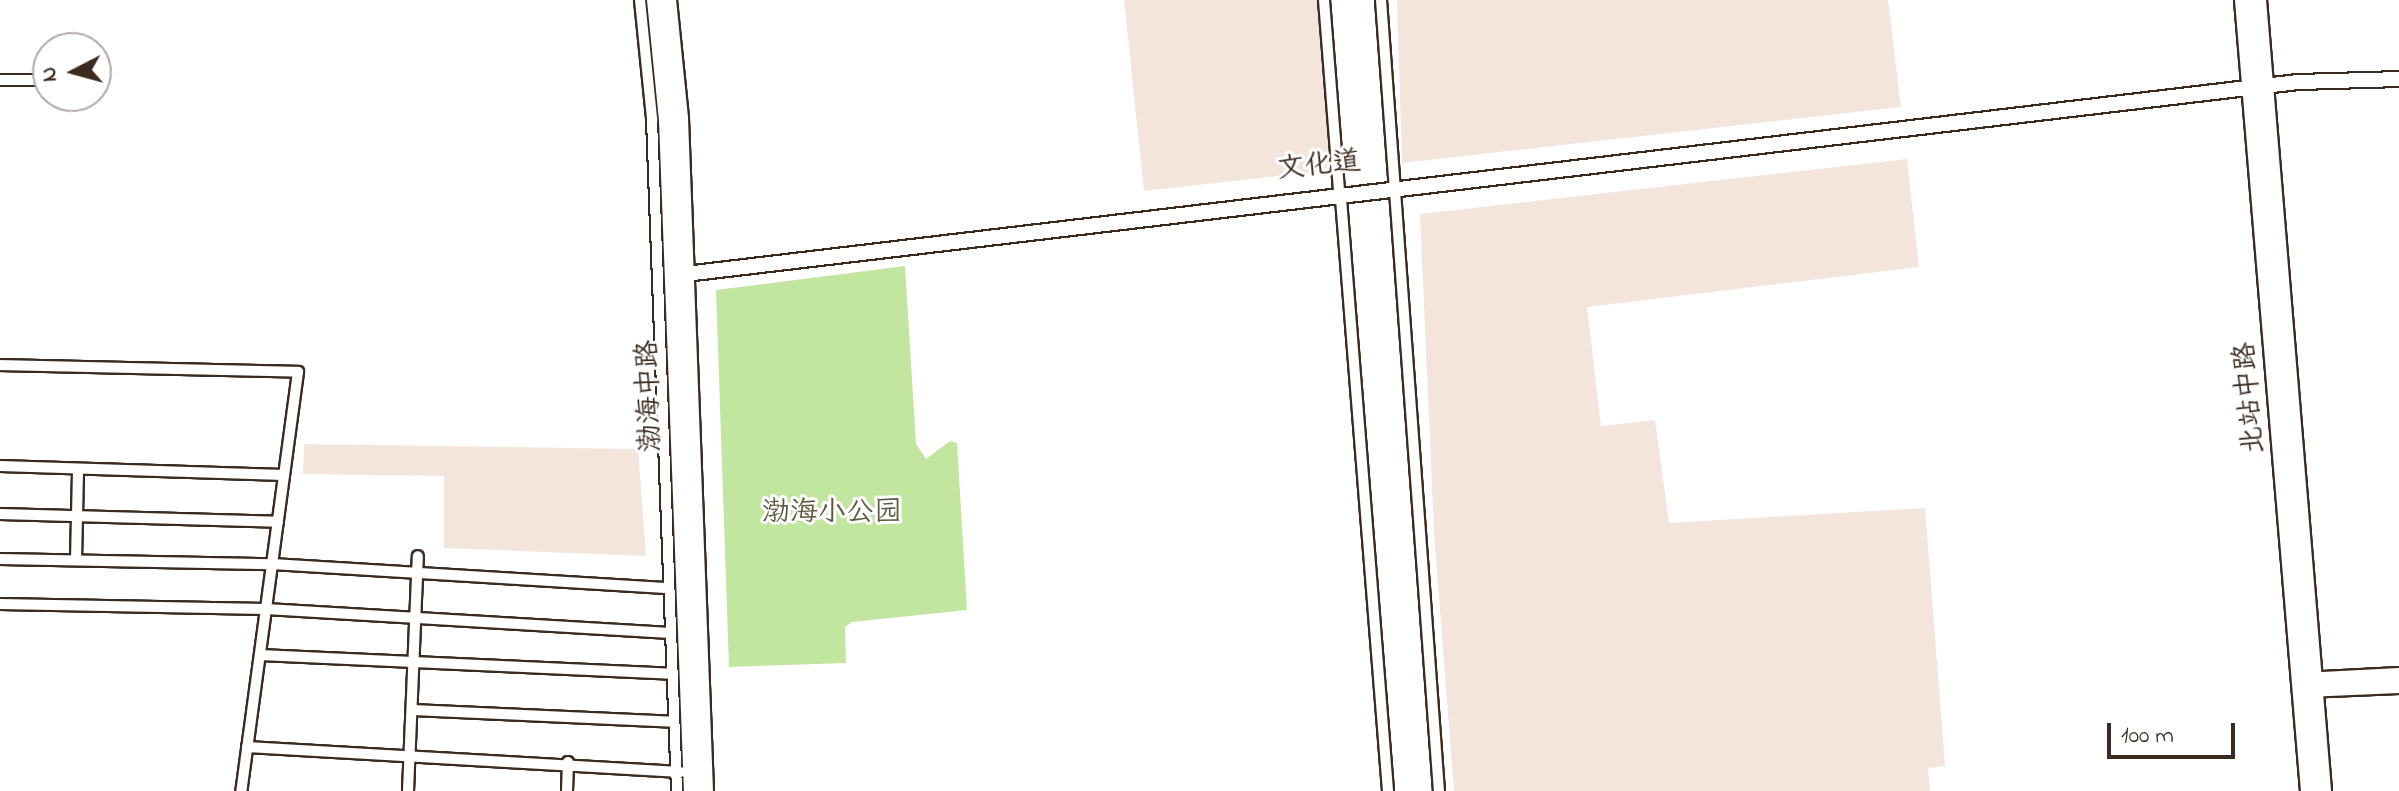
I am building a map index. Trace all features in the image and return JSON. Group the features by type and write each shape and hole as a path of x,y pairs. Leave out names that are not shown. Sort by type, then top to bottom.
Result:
{"main road":[{"name":"渤海中路","path":"655,0 679,270 705,791"},
{"name":"渤海中路","path":"668,0 680,119 684,772 692,791"},
{"name":"北站中路","path":"2243,0 2259,90"},
{"name":"北站中路","path":"2258,0 2259,90 2308,685 2323,791"},
{"name":"北站中路","path":"2308,685 2309,791"}],"street":[{"path":"640,0 652,106 674,722 684,772 677,791"},
{"path":"1324,0 1388,791"},
{"path":"1381,0 1439,791"},
{"path":"2259,90 2299,82 2399,79"},
{"path":"0,80 32,80"},
{"path":"2259,90 2399,88"},
{"name":"文化道","path":"679,270 2259,90"},
{"path":"0,365 298,372 241,791"},
{"path":"0,466 284,475"},
{"path":"76,560 78,469"},
{"path":"0,514 278,522"},
{"path":"408,791 418,556"},
{"path":"0,559 272,564 669,588"},
{"path":"0,604 266,609 670,633"},
{"path":"260,655 672,674"},
{"path":"2308,685 2399,675"},
{"path":"2308,685 2399,686"},
{"path":"412,710 674,722"},
{"path":"247,747 568,762 684,772"},
{"path":"567,791 568,762"}],"shaded area":[{"path":"1124,0 1318,0 1331,170 1144,191"},
{"path":"1397,0 1888,0 1901,107 1402,163"},
{"path":"1907,159 1919,267 1587,307 1601,426 1655,420 1669,523 1925,508 1945,766 1928,768 1930,791 1454,791 1434,533 1420,214"},
{"path":"304,444 638,449 646,556 444,548 444,476 303,474"}],"green space":[{"name":"渤海小公园","path":"905,266 916,444 926,459 950,441 957,443 967,610 852,622 845,627 846,663 729,667 716,290"}]}
